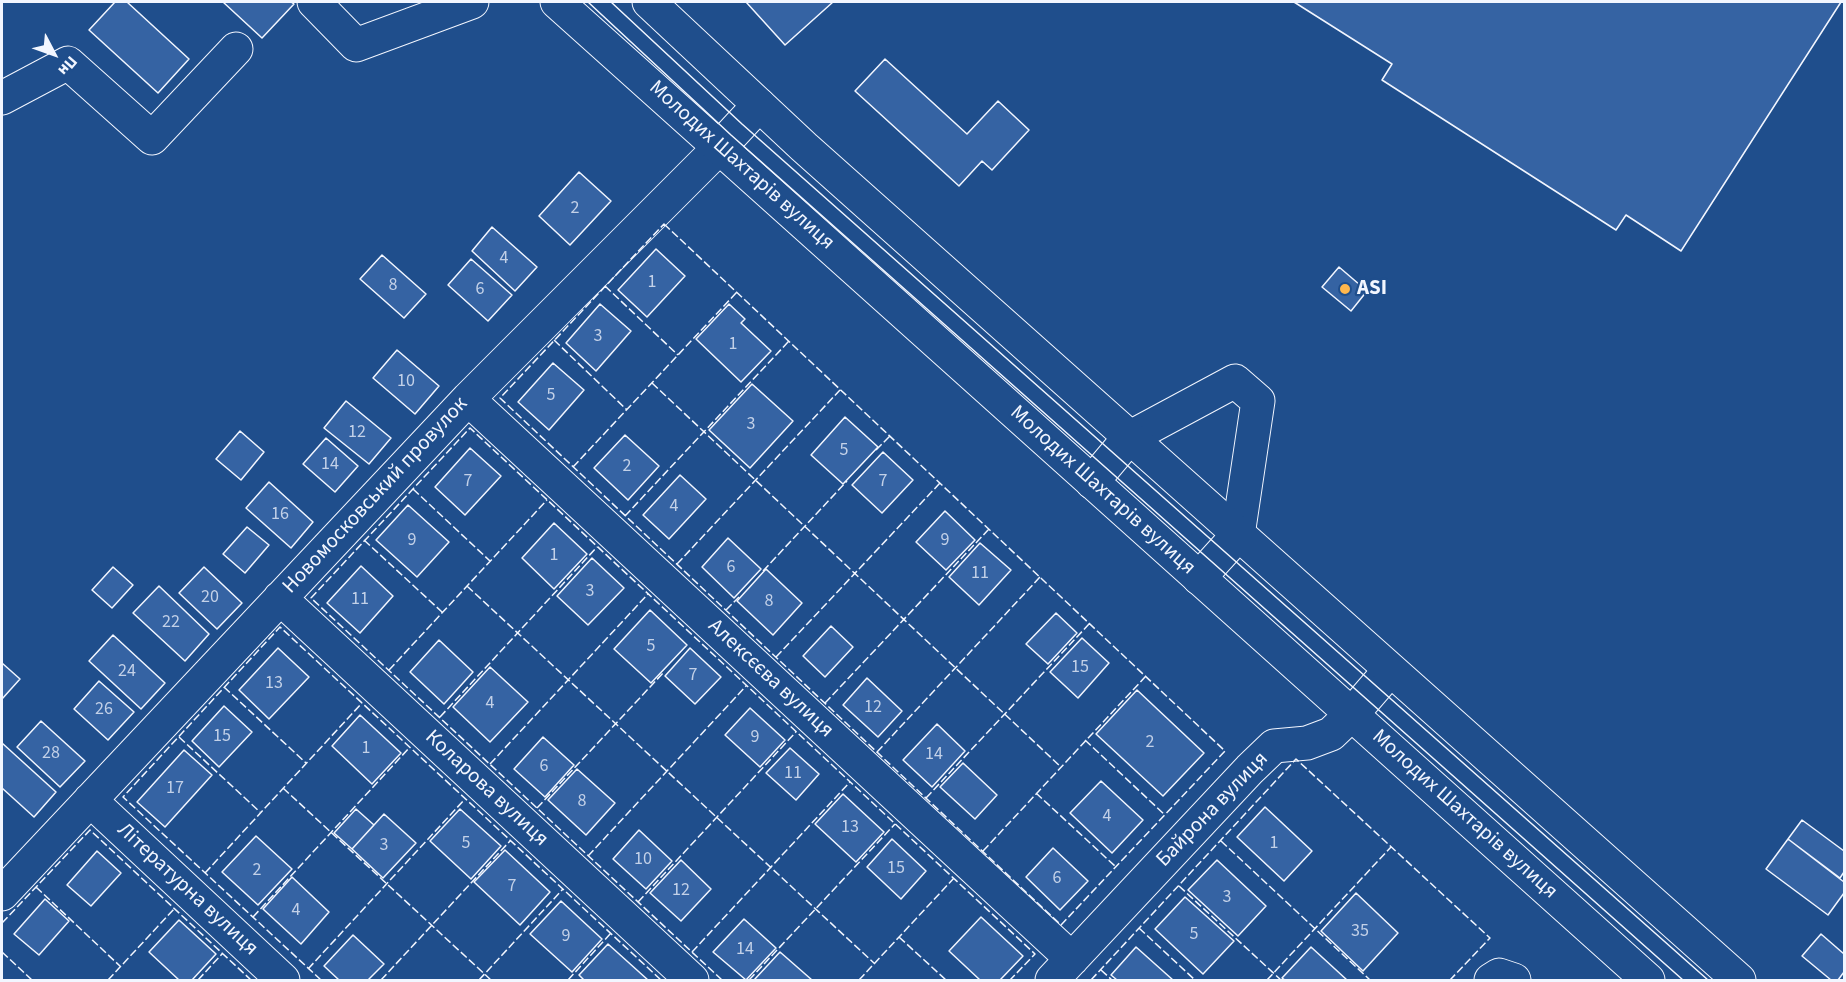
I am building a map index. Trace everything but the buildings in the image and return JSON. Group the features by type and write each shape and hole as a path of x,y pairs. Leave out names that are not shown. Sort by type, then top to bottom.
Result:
{"street":[{"path":"314,2 356,45 472,2"},
{"name":"Молодих Шахтарів вулиця","path":"557,2 1648,981"},
{"path":"649,2 759,105 1129,438 1739,981"},
{"path":"2,98 69,63 152,138 236,49"},
{"name":"Новомосковський провулок","path":"2,894 468,399 720,147 759,105"},
{"path":"1092,482 1129,438 1235,381 1258,401 1238,535 1199,578"},
{"name":"Алексєєва вулиця","path":"468,399 1062,970"},
{"name":"Коларова вулиця","path":"280,597 692,981"},
{"name":"Байрона вулиця","path":"1062,970 1274,746 1307,743 1331,734 1352,714 1390,670"},
{"name":"Літературна вулиця","path":"90,800 284,981"},
{"path":"1491,981 1499,975 1514,981"}],"tram line":[{"path":"588,2 731,135 1683,980"},
{"path":"611,2 742,124 1708,980"}],"fence":[{"path":"664,224 1225,751 1061,925 500,398 664,224"},
{"path":"605,286 678,355"},
{"path":"573,467 737,292"},
{"path":"554,340 627,410"},
{"path":"625,516 789,341"},
{"path":"652,383 1061,767"},
{"path":"677,564 840,390"},
{"path":"722,980 311,598 470,428 1035,954 1010,980"},
{"path":"876,450 890,436"},
{"path":"763,571 847,481"},
{"path":"776,657 940,483"},
{"path":"413,489 490,561"},
{"path":"389,670 547,500"},
{"path":"825,703 989,529"},
{"path":"364,540 442,612"},
{"path":"440,717 597,547"},
{"path":"877,752 1040,577"},
{"path":"467,586 875,964"},
{"path":"490,764 648,594"},
{"path":"726,610 739,597"},
{"path":"926,798 1090,623"},
{"path":"321,980 123,797 280,627 661,980"},
{"path":"537,808 664,672"},
{"path":"983,851 1146,676"},
{"path":"588,856 747,685"},
{"path":"224,687 306,763"},
{"path":"205,873 362,703"},
{"path":"638,902 796,732"},
{"path":"179,737 260,812"},
{"path":"1085,740 1165,815"},
{"path":"253,917 410,747"},
{"path":"1091,980 1296,759 1490,938 1450,980"},
{"path":"692,952 850,782"},
{"path":"283,788 491,980"},
{"path":"1036,793 1116,867"},
{"path":"308,969 465,799"},
{"path":"749,980 895,824"},
{"path":"2,923 90,830 251,980"},
{"path":"381,980 510,841"},
{"path":"1221,841 1370,980"},
{"path":"1267,980 1391,847"},
{"path":"859,980 954,878"},
{"path":"1179,886 1281,980"},
{"path":"36,887 121,967"},
{"path":"479,980 563,889"},
{"path":"108,980 174,909"},
{"path":"1139,928 1195,980"},
{"path":"568,980 611,933"},
{"path":"899,937 946,980"},
{"path":"2,952 32,980"},
{"path":"198,980 222,954"},
{"path":"1101,970 1112,980"}],"place":[{"name":"ASI","path":"1345,289"}]}
